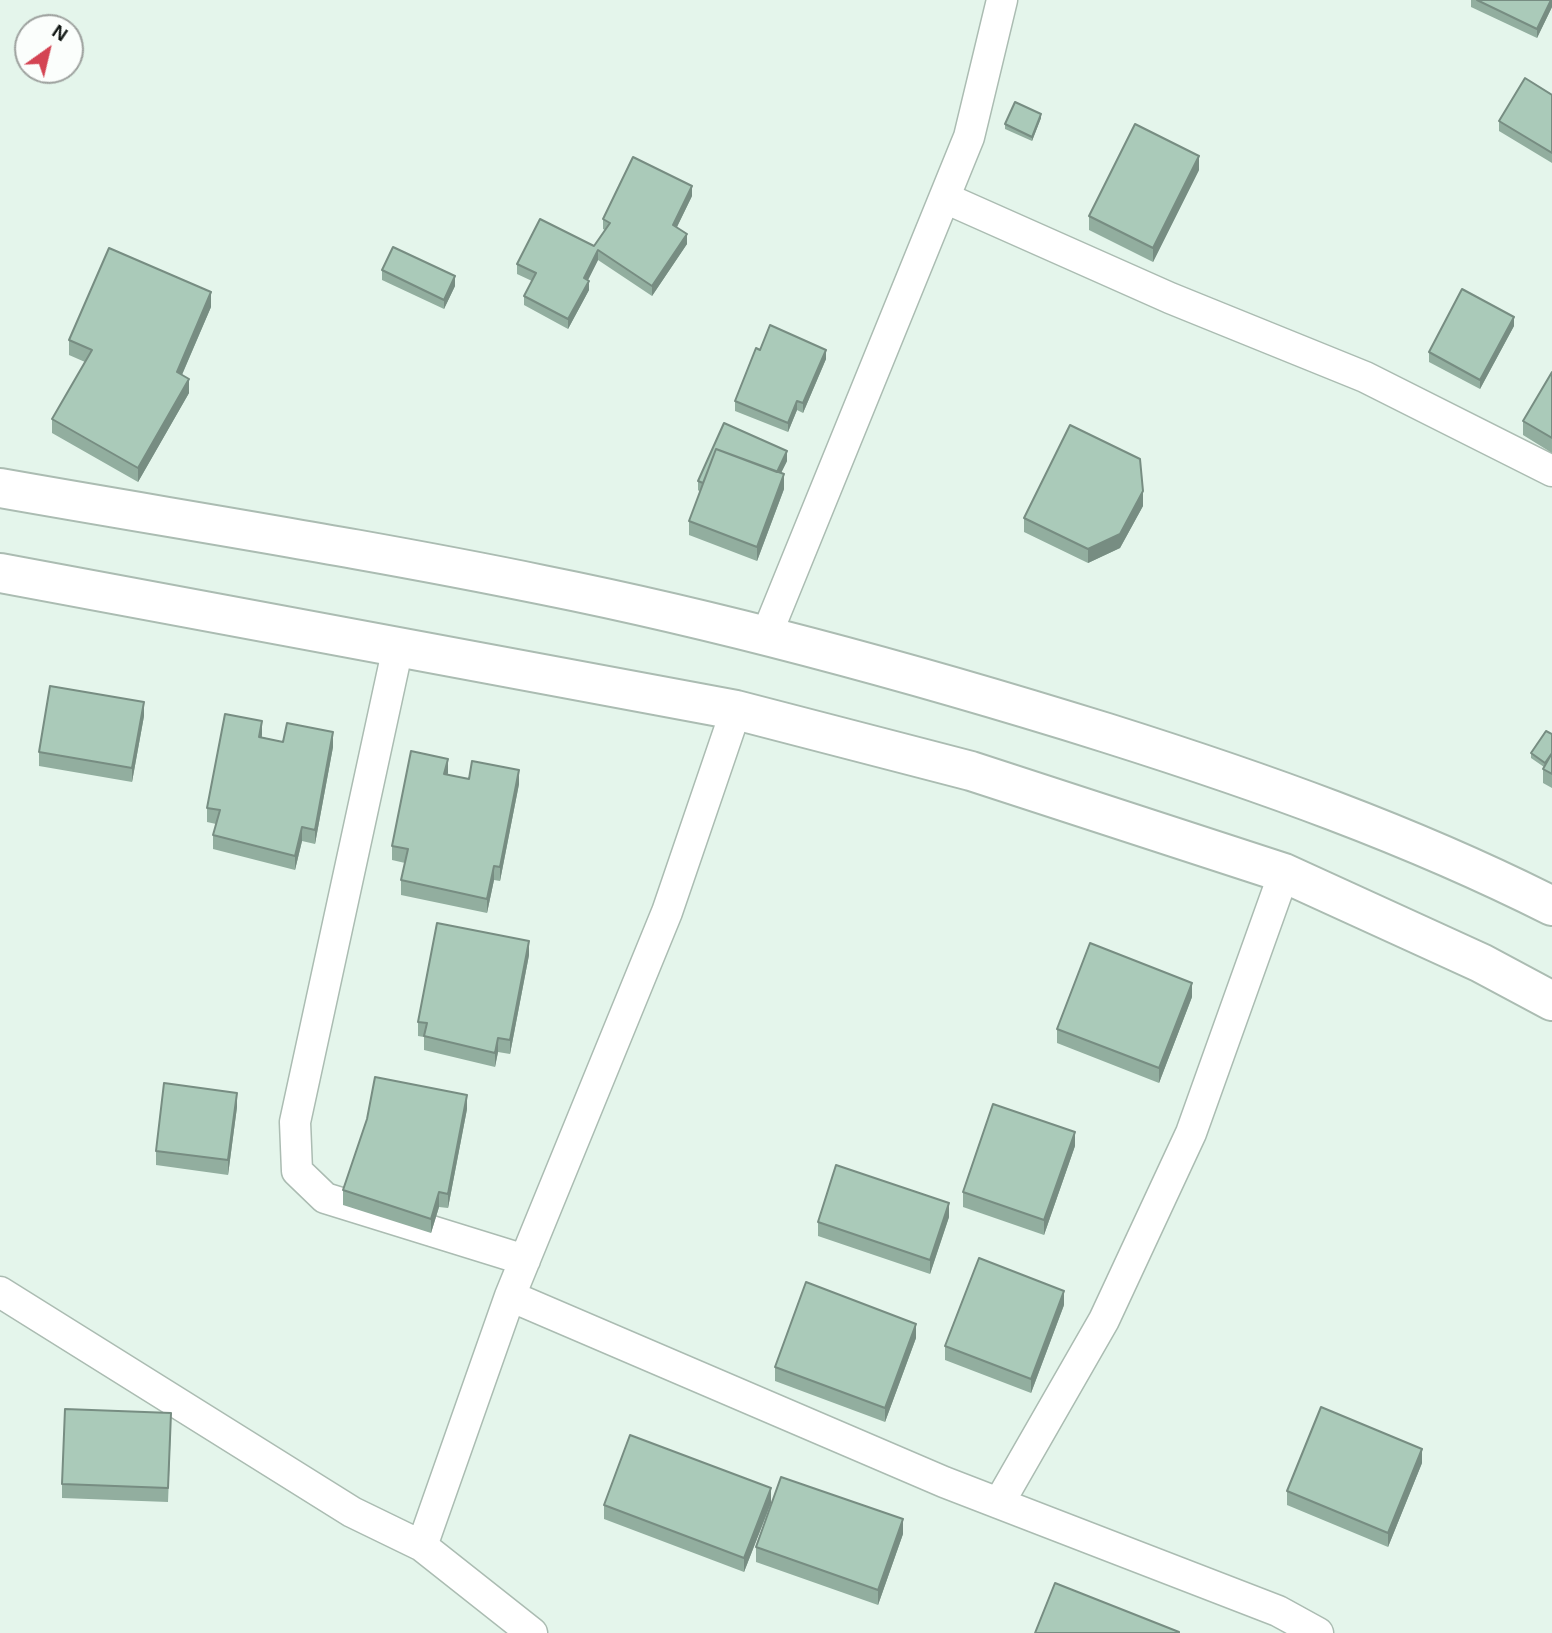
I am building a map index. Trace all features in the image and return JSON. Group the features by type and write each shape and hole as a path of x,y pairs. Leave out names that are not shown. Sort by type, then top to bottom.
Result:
{"main road":[{"path":"0,488 543,585 766,636 989,696 1258,781 1468,863 1552,906"},
{"path":"0,573 736,710 971,771 1284,873 1481,963 1552,1001"}],"street":[{"path":"766,636 970,137 1002,0"},
{"path":"945,198 1170,298 1365,377 1552,471"},
{"path":"398,647 295,1122 296,1171 325,1198 525,1260"},
{"path":"422,1546 510,1296 667,912 736,710"},
{"path":"999,1503 1104,1320 1191,1133 1284,873"},
{"path":"0,1292 352,1512 422,1546 532,1633"},
{"path":"510,1296 999,1503 1278,1611 1318,1633"}],"building":[{"path":"1477,0 1551,0 1537,29"},
{"path":"1525,78 1552,95 1552,153 1499,121"},
{"path":"1015,102 1041,114 1032,137 1005,124"},
{"path":"1135,124 1199,156 1153,248 1089,216"},
{"path":"633,157 692,186 673,225 687,234 652,286 598,250 584,278 589,281 568,319 524,296 536,273 517,264 540,219 594,246 610,223 603,219"},
{"path":"393,247 455,276 444,300 382,270"},
{"path":"109,248 211,292 177,372 189,379 138,468 52,419 92,350 69,340"},
{"path":"1462,289 1514,317 1480,380 1429,352"},
{"path":"770,325 826,350 803,403 797,401 788,423 735,401 756,348 760,350"},
{"path":"1552,372 1552,438 1523,421"},
{"path":"724,423 787,451 777,472 716,449 703,483 698,481"},
{"path":"1070,425 1140,459 1143,491 1120,534 1088,549 1024,518"},
{"path":"716,449 784,474 757,547 689,521"},
{"path":"50,686 144,702 132,768 39,752"},
{"path":"225,714 262,721 259,737 283,742 287,723 333,732 315,830 302,827 295,856 213,835 220,810 207,808"},
{"path":"1546,731 1552,734 1552,753 1545,763 1531,753"},
{"path":"411,751 448,759 444,774 469,779 472,761 519,770 500,867 494,866 487,899 401,880 408,849 392,846"},
{"path":"1552,753 1552,774 1543,769"},
{"path":"437,923 529,941 510,1040 498,1038 495,1053 424,1036 427,1023 418,1022"},
{"path":"1090,943 1192,983 1159,1068 1057,1029"},
{"path":"375,1077 467,1095 448,1194 439,1192 431,1219 343,1190 367,1119"},
{"path":"164,1083 237,1093 228,1160 156,1151"},
{"path":"993,1104 1075,1132 1044,1220 963,1192"},
{"path":"836,1165 949,1203 930,1260 818,1222"},
{"path":"979,1258 1064,1291 1031,1379 945,1346"},
{"path":"806,1282 916,1324 885,1408 775,1367"},
{"path":"1321,1407 1422,1449 1388,1533 1287,1491"},
{"path":"65,1409 171,1413 168,1488 62,1484"},
{"path":"630,1435 771,1488 744,1558 604,1505"},
{"path":"781,1477 903,1519 878,1590 756,1547"},
{"path":"1055,1583 1179,1632 1179,1633 1035,1633"}]}
